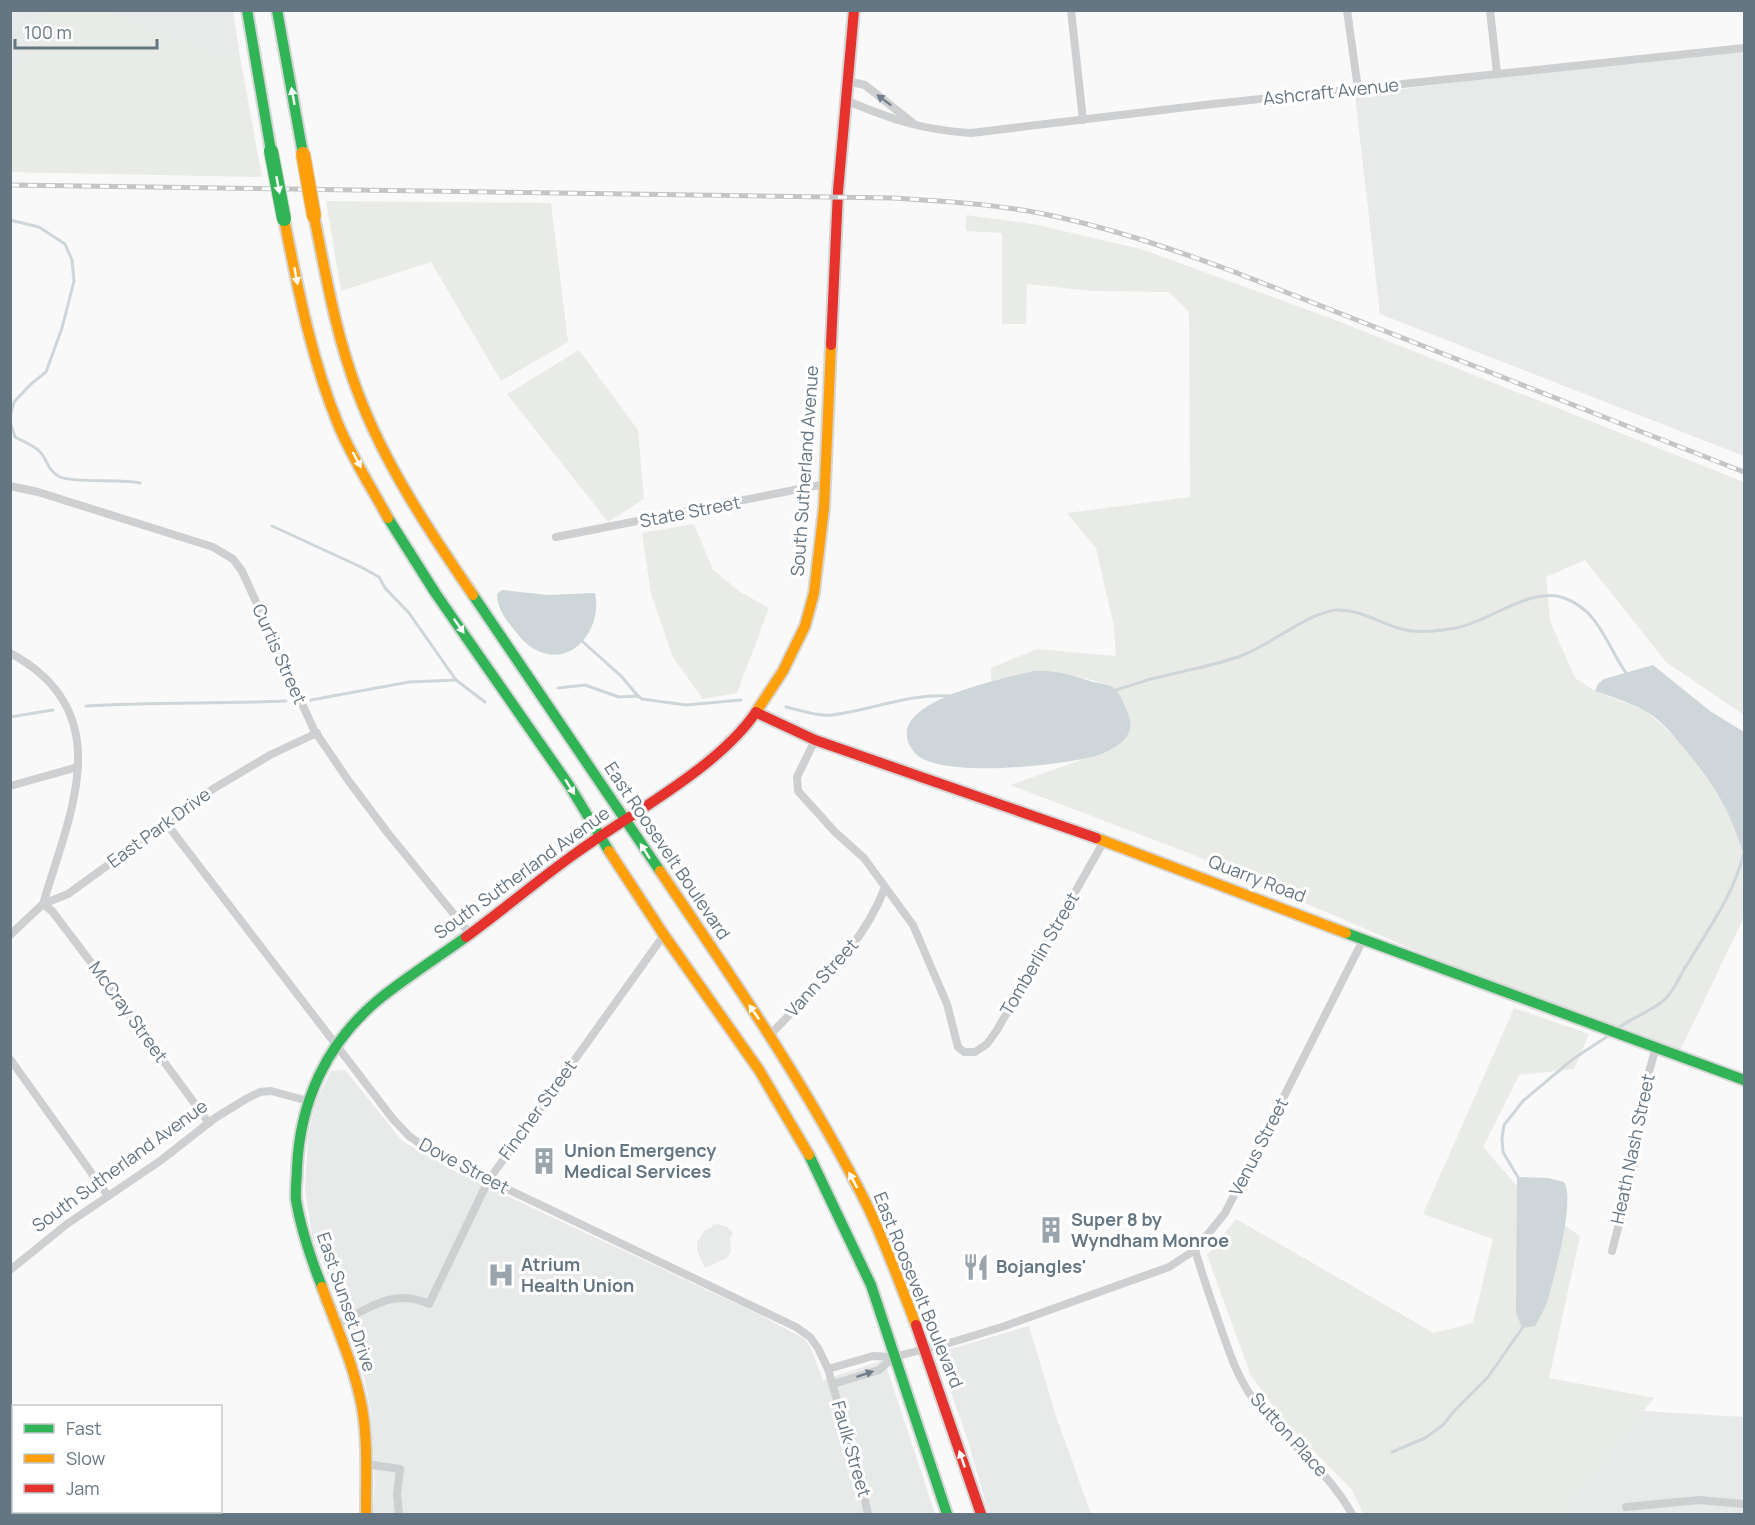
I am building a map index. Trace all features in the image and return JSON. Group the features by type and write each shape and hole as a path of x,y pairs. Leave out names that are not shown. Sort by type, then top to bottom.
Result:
{"main road":[{"path":"247,10 271,151 305,325 322,383 339,427 390,522 436,594 569,785 598,836 759,1070 813,1162 871,1285 947,1515"},
{"name":"East Roosevelt Boulevard","path":"278,10 314,216 334,309 346,354 368,418 408,495 456,570 770,1035 831,1137 867,1205 898,1279 925,1350 981,1515"},
{"name":"South Sutherland Avenue","path":"308,1101 315,1081 345,1033 377,1001 470,934 598,836 703,766 740,733 757,713 783,671 805,626 818,568 825,484 845,100 854,10"},
{"name":"Quarry Road","path":"757,713 815,740 1104,841 1363,940 1744,1080"},
{"name":"East Sunset Drive","path":"308,1101 298,1148 296,1198 306,1246 337,1324 352,1368 362,1408 366,1464 366,1515"}],"street":[{"path":"1071,10 1083,120"},
{"path":"1347,10 1358,89"},
{"path":"1491,10 1497,73"},
{"name":"Ashcraft Avenue","path":"845,100 898,121 940,131 971,133 1204,105 1744,48"},
{"name":"Ashcraft Avenue","path":"847,81 865,85 918,126"},
{"name":"State Street","path":"556,537 825,484"},
{"name":"Curtis Street","path":"10,486 38,492 213,548 233,559 242,571 316,733 387,832 470,934"},
{"path":"10,653 48,680 63,698 71,713 78,736 77,789 43,904"},
{"name":"East Park Drive","path":"10,935 43,904 68,894 213,789 270,754 316,733"},
{"path":"815,740 797,777 798,791 814,811 864,858 885,887"},
{"path":"10,786 78,767"},
{"name":"Dove Street","path":"166,822 393,1119 409,1136 438,1156 488,1181 800,1330 810,1337 818,1348 833,1384"},
{"name":"Tomberlin Street","path":"885,887 913,925 947,1004 958,1047 964,1052 975,1052 987,1044 997,1030 1104,841"},
{"name":"Vann Street","path":"770,1035 852,948 878,907 885,887"},
{"name":"McCray Street","path":"43,904 52,911 93,965 209,1123"},
{"name":"Fincher Street","path":"337,1324 392,1298 408,1296 429,1304 488,1181 664,935"},
{"name":"Venus Street","path":"925,1350 1005,1326 1169,1267 1195,1250 1225,1214 1363,940"},
{"name":"Heath Nash Street","path":"1612,1251 1633,1170 1645,1086 1656,1047"},
{"path":"10,1059 108,1196"},
{"name":"South Sutherland Avenue","path":"10,1270 67,1224 182,1146 209,1123 260,1092 271,1091 308,1101"},
{"name":"Sutton Place","path":"1195,1250 1241,1380 1254,1400 1277,1426 1328,1478 1352,1515"},
{"path":"828,1369 873,1356 894,1357 925,1350"},
{"path":"833,1384 879,1370 894,1357"},
{"name":"Faulk Street","path":"833,1384 868,1515"},
{"path":"366,1464 400,1469 397,1494 399,1515"},
{"path":"1626,1507 1699,1500 1744,1504"}],"shaded area":[{"path":"10,11 45,11 11,88"},
{"path":"45,11 102,11 209,52 240,57 262,177 11,172 11,88"},
{"path":"102,11 233,11 240,57 209,52"},
{"path":"1744,46 1744,456 1380,314 1355,95"},
{"path":"326,201 551,203 568,342 501,381 431,262 341,291"},
{"path":"966,215 1033,224 1141,249 1330,318 1744,482 1744,715 1666,662 1585,560 1546,577 1550,621 1575,678 1595,691 1646,711 1674,736 1707,775 1725,804 1734,823 1744,856 1744,917 1680,1051 1472,975 1194,855 1010,785 1107,751 1107,684 1080,677 1033,671 991,682 991,668 1037,649 1116,656 1114,627 1096,548 1067,513 1190,497 1189,312 1169,292 1091,291 1027,284 1026,324 1002,324 1002,233 966,231"},
{"path":"579,350 638,430 644,499 608,522 507,394"},
{"path":"694,524 713,570 740,592 769,608 737,693 703,699 673,657 651,594 642,533"},
{"path":"502,590 548,595 595,593 596,606 590,631 573,649 562,654 549,654 536,650 506,620 497,598 497,594"},
{"path":"1653,665 1710,711 1744,732 1744,855 1733,824 1720,798 1704,773 1671,733 1647,712 1595,691 1604,679"},
{"path":"1033,671 1060,673 1113,687 1121,697 1130,718 1130,730 1127,737 1113,748 1092,757 1053,764 999,768 946,766 927,761 914,752 907,734 912,719 927,707 973,687"},
{"path":"1514,1008 1589,1034 1574,1069 1519,1075 1483,1147 1532,1203 1580,1236 1549,1378 1654,1398 1560,1514 1363,1514 1352,1490 1288,1425 1251,1376 1207,1255 1236,1219 1434,1333 1473,1323 1493,1239 1423,1214"},
{"name":"Atrium Health Union","path":"345,1070 402,1141 458,1173 758,1314 805,1339 823,1380 884,1360 935,1514 372,1514 375,1486 371,1412 365,1381 350,1333 312,1235 305,1189 308,1136 316,1101 331,1071"},
{"path":"1517,1177 1548,1178 1564,1182 1567,1191 1562,1242 1546,1305 1535,1326 1522,1328 1516,1312"},
{"path":"718,1224 733,1232 730,1239 731,1251 727,1258 705,1268 697,1251 697,1242 705,1230"},
{"path":"1029,1326 1056,1416 1091,1514 989,1514 967,1438 937,1353"},
{"path":"1643,1411 1744,1417 1744,1514 1560,1514"}],"waterway":[{"path":"10,220 39,227 65,244 72,260 74,281 62,328 46,372 14,402 10,416"},
{"path":"10,422 15,437 39,451 52,471 60,477 75,480 140,483"},
{"path":"272,526 379,577 385,588 409,613 456,680 485,702"},
{"path":"1116,690 1243,655 1302,622 1326,612 1345,610 1405,630 1434,631 1456,628 1524,601 1551,596 1564,598 1586,611 1601,630 1626,673 1625,677"},
{"path":"582,641 621,676 638,696"},
{"path":"311,700 409,682 456,680"},
{"path":"558,688 585,685 619,697 638,696 642,699 686,705 741,700"},
{"path":"786,707 815,714 832,715 906,699 951,696"},
{"path":"86,706 286,701"},
{"path":"10,717 53,710"},
{"path":"1616,1030 1663,1001 1671,993 1727,897 1744,853"},
{"path":"1519,1179 1503,1152 1504,1125 1523,1101 1573,1059 1611,1034"},
{"path":"1392,1452 1425,1438 1443,1425 1488,1377 1523,1327"}],"railway":[{"path":"10,185 893,198 966,203 1021,210 1064,218 1112,231 1232,271 1744,472"}],"traffic: fast":[{"path":"247,10 271,151"},
{"path":"277,10 303,154"},
{"path":"271,151 284,219"},
{"path":"388,518 436,594 569,785 609,851"},
{"path":"473,595 660,871"},
{"path":"1346,933 1744,1080"},
{"path":"322,1287 310,1255 296,1196 299,1144 310,1097 330,1055 359,1018 410,976 466,937"},
{"path":"809,1155 871,1285 947,1514"}],"traffic: slow":[{"path":"303,154 314,216"},
{"path":"314,216 338,328 350,371 369,420 395,472 473,595"},
{"path":"284,219 306,323 320,374 349,448 388,518"},
{"path":"756,712 783,671 805,626 814,593 824,508 831,345"},
{"path":"1096,838 1346,933"},
{"path":"609,851 664,935 759,1070 809,1155"},
{"path":"660,871 715,952 819,1117 873,1218 916,1325"},
{"path":"322,1287 359,1391 366,1447 366,1514"}],"traffic: jam":[{"path":"831,345 838,191 854,10"},
{"path":"466,937 576,853 697,771 720,752 756,712"},
{"path":"757,713 815,740 1096,838"},
{"path":"916,1325 981,1514"}],"place":[{"name":"Union Emergency Medical Services","path":"544,1161"},
{"name":"Super 8 by Wyndham Monroe","path":"1051,1230"},
{"name":"Bojangles'","path":"976,1267"},
{"name":"Atrium Health Union","path":"501,1275"}]}
